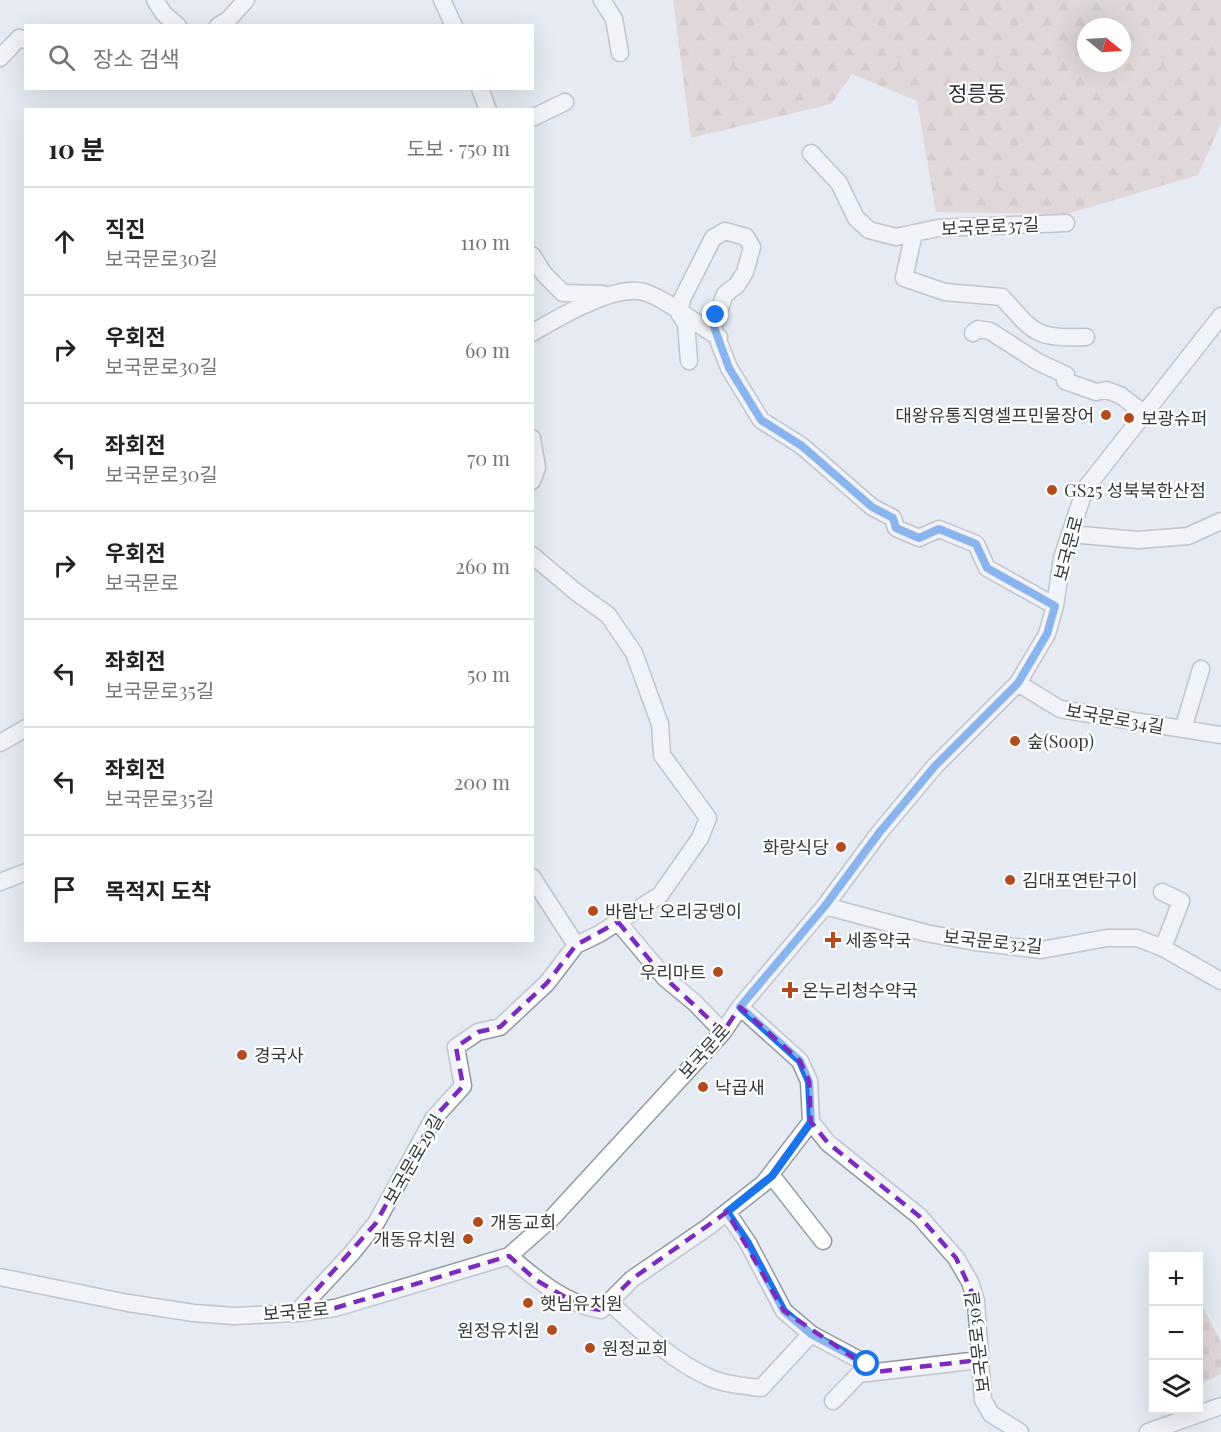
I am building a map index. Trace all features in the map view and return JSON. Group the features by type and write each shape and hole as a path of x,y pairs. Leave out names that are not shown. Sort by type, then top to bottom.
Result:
{"street":[{"path":"155,0 164,14 176,24"},
{"path":"221,24 246,0"},
{"path":"442,0 453,24"},
{"path":"602,0 614,19 620,53"},
{"path":"0,58 20,38 24,39"},
{"path":"481,90 487,108"},
{"path":"534,117 565,102"},
{"name":"보국문로37길","path":"811,153 839,183 856,218 869,230 896,237 971,226 1066,223"},
{"path":"689,361 686,324 679,312 682,299 713,238 725,231 746,237 752,247 745,272 737,285 725,294 716,315 714,327 729,368 761,420 802,446 872,507 893,518 896,528 919,538 939,529 976,544 987,568 1055,606"},
{"path":"914,233 904,278 945,292 1002,297 1029,328 1049,338 1086,336"},
{"path":"534,258 544,274 563,293 613,295 641,291 660,299 719,337"},
{"path":"534,332 566,312 613,295"},
{"name":"보국문로","path":"0,1277 128,1303 194,1313 234,1316 296,1313 335,1308 509,1256 552,1218 723,1032 740,1007 825,906 879,833 935,766 1018,683 1047,634 1055,606 1062,558 1085,489 1221,316"},
{"path":"973,333 978,329 990,331 1029,357 1066,375 1065,381 1096,392 1106,390 1120,395 1145,414"},
{"path":"1029,357 1040,333"},
{"path":"534,450 537,468 534,476"},
{"path":"1070,534 1138,540 1178,537 1188,536 1221,521"},
{"name":"보국문로29길","path":"296,1313 351,1254 376,1223 433,1119 463,1086 456,1047 478,1032 500,1027 547,983 576,945 660,895 700,838 708,818 662,755 660,724 634,653 608,615 534,557"},
{"name":"보국문로34길","path":"1183,729 1201,669"},
{"name":"보국문로34길","path":"1018,683 1059,709 1221,735"},
{"path":"0,743 24,729"},
{"path":"0,882 24,873"},
{"path":"534,880 576,945"},
{"path":"1162,892 1181,901 1163,948"},
{"name":"보국문로32길","path":"825,906 926,933 1041,950 1123,937 1137,938 1163,948 1221,981"},
{"path":"618,922 665,978 723,1032"},
{"path":"509,1256 536,1280 582,1306 601,1310 632,1279 727,1212 772,1176 811,1122 809,1082 800,1061 740,1007"},
{"name":"보국문로30길","path":"811,1122 828,1143 919,1216 956,1258 970,1282 976,1301 983,1400 991,1414 1020,1432"},
{"path":"772,1176 823,1241"},
{"path":"727,1212 748,1243 784,1311 811,1334 867,1364 875,1372"},
{"path":"610,1303 680,1361 708,1378 750,1387 761,1388 811,1334"},
{"path":"833,1401 859,1374 979,1360"},
{"path":"1148,1432 1221,1406"}],"highlighted area":[{"path":"618,922 665,978 723,1032 740,1007 800,1061 809,1081 811,1122 828,1143 919,1216 956,1258 976,1301 979,1360 875,1372 784,1311 727,1212 632,1279 601,1310 582,1307 536,1280 509,1256 335,1308 296,1313 376,1223 433,1119 463,1086 456,1047 478,1032 500,1027 547,983 576,945"}],"green space":[{"path":"673,0 1221,0 1221,123 1198,175 1067,214 936,212 917,101 852,74 831,104 691,138"},
{"path":"1203,1307 1221,1343 1221,1374 1203,1383"}],"place":[{"name":"대왕유통직영셀프민물장어","path":"1106,415"},
{"name":"보광슈퍼","path":"1129,418"},
{"name":"GS25 성북북한산점","path":"1052,490"},
{"name":"숲(Soop)","path":"1015,741"},
{"name":"화랑식당","path":"841,847"},
{"name":"김대포연탄구이","path":"1010,880"},
{"name":"바람난 오리궁뎅이","path":"593,911"},
{"name":"세종약국","path":"833,940"},
{"name":"우리마트","path":"718,972"},
{"name":"온누리청수약국","path":"790,990"},
{"name":"경국사","path":"242,1055"},
{"name":"낙곱새","path":"703,1087"},
{"name":"개동교회","path":"478,1222"},
{"name":"개동유치원","path":"468,1239"},
{"name":"햇님유치원","path":"528,1303"},
{"name":"원정유치원","path":"552,1330"},
{"name":"원정교회","path":"590,1348"}],"district":[{"name":"정릉동","path":"977,92"}],"route":[{"path":"716,315 714,327 729,368 761,420 773,430 802,446 872,507 893,518 896,528 919,538 939,529 976,544 987,568 1055,606 1047,634 1034,661 1018,683 935,766 879,833 825,906 740,1007 800,1061 809,1082 811,1122 798,1136 772,1176 727,1212 748,1243 784,1311 811,1334 867,1364"}]}
